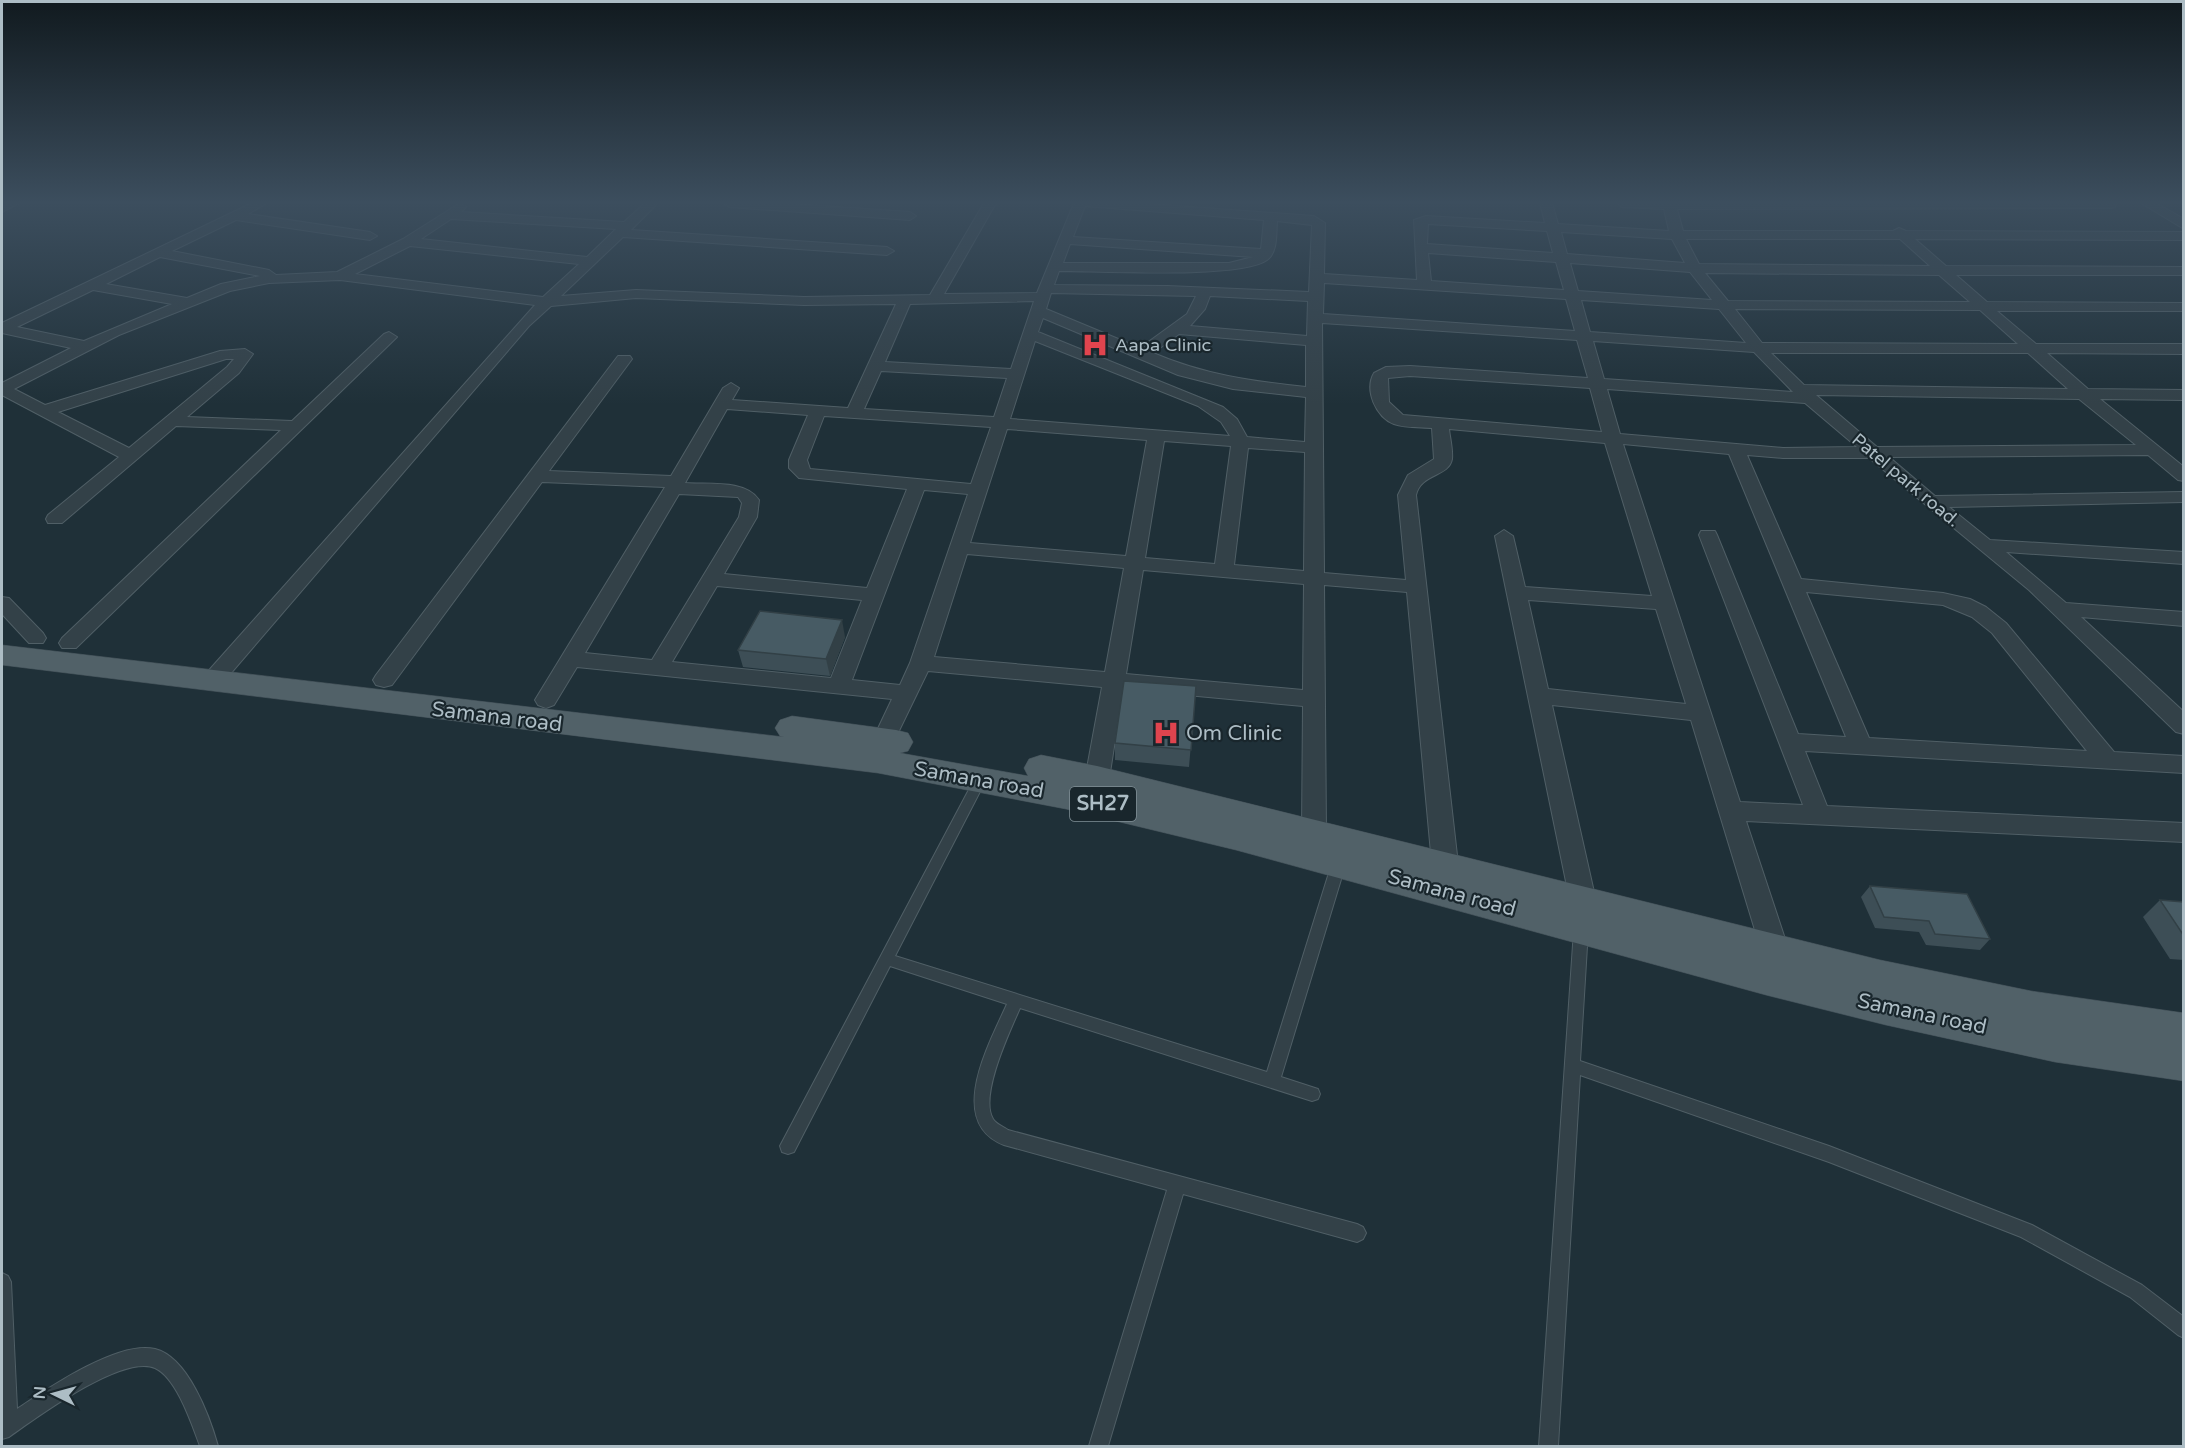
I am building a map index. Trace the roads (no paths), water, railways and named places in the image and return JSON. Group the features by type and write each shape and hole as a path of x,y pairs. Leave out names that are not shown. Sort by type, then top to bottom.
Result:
{"main road":[{"name":"Samana road","path":"2,633 220,671 878,761 1066,796 1339,863 1582,914 2055,1043 2184,1062"},
{"name":"Samana road","path":"2,655 384,680 884,740 1097,779 1445,864 1582,914"},
{"name":"Samana road","path":"1779,967 2023,1009 2184,1032"}],"street":[{"path":"2,329 124,271"},
{"path":"250,271 288,278"},
{"path":"340,276 351,271"},
{"path":"220,671 524,323 578,271"},
{"path":"935,298 951,271"},
{"path":"884,740 921,663 1052,271"},
{"path":"1314,832 1314,318 1316,271"},
{"path":"1423,271 1424,286"},
{"path":"1564,271 1613,440 1701,713 1779,967"},
{"name":"Patel park road.","path":"1697,271 1758,348 1804,394 2061,609 2175,710 2184,726"},
{"path":"1906,271 2184,271"},
{"path":"1941,271 2085,395 2184,476"},
{"path":"2,389 84,346 187,302 226,287 288,278 340,276 546,302 636,294 804,301 935,298 1042,299 1204,291 1315,297"},
{"path":"1316,278 1722,305 2184,308"},
{"path":"92,286 187,302"},
{"path":"1142,354 1178,329 1198,309 1204,291"},
{"path":"854,413 905,299"},
{"path":"1042,299 1142,354 1184,372 1207,378 1314,393"},
{"path":"1314,318 1582,338 1758,348 2184,349"},
{"path":"2,329 84,346"},
{"path":"1178,329 1314,341"},
{"path":"1030,334 1204,403 1225,414 1236,426 1240,442 1224,571"},
{"path":"2,603 53,641 296,426 389,337"},
{"path":"44,411 225,354 245,354 233,370 55,519"},
{"path":"384,680 624,359"},
{"path":"875,366 1017,374"},
{"path":"2151,450 1783,453 1440,425 1399,420 1388,415 1380,399 1380,376 1386,372 1410,371 1596,384 1804,394 2184,395"},
{"path":"546,700 731,387"},
{"path":"2,389 130,456"},
{"path":"721,404 1315,448"},
{"path":"818,411 798,460 798,468 805,474 978,490"},
{"path":"172,421 296,426"},
{"path":"1440,425 1443,459 1440,465 1413,478 1407,495 1445,864"},
{"path":"1097,779 1156,436"},
{"path":"1736,450 1861,746"},
{"path":"536,476 675,485 742,492 749,496 752,504 748,517 658,668"},
{"path":"839,686 917,485"},
{"path":"1931,502 2184,497"},
{"path":"1708,535 1819,816"},
{"path":"1504,536 1539,696 1582,914"},
{"path":"1985,545 2184,558"},
{"path":"961,548 1416,587"},
{"path":"711,579 874,595"},
{"path":"1794,585 1943,599 1964,604 1979,612 1999,628 2108,761"},
{"path":"1516,593 1666,603"},
{"path":"2061,609 2184,619"},
{"path":"570,659 907,693"},
{"path":"921,663 1314,699"},
{"path":"1539,696 1701,713"},
{"path":"1790,742 2184,765"},
{"path":"1731,811 2184,833"}],"lane":[{"path":"788,1146 980,780"},
{"path":"1272,1081 1339,863"},
{"path":"1548,1446 1582,914"},
{"path":"886,959 1312,1094"},
{"path":"1017,999 993,1056 981,1108 987,1125 1004,1137 1357,1233"},
{"path":"1572,1065 1829,1154 2026,1231 2136,1291 2184,1329"},
{"path":"1099,1446 1177,1185"},
{"path":"2,1282 5,1428"},
{"path":"5,1428 100,1368 130,1358 155,1358 173,1372 191,1401 209,1446"}],"place":[{"name":"Aapa Clinic","path":"1095,345"},
{"name":"Om Clinic","path":"1166,733"}]}
